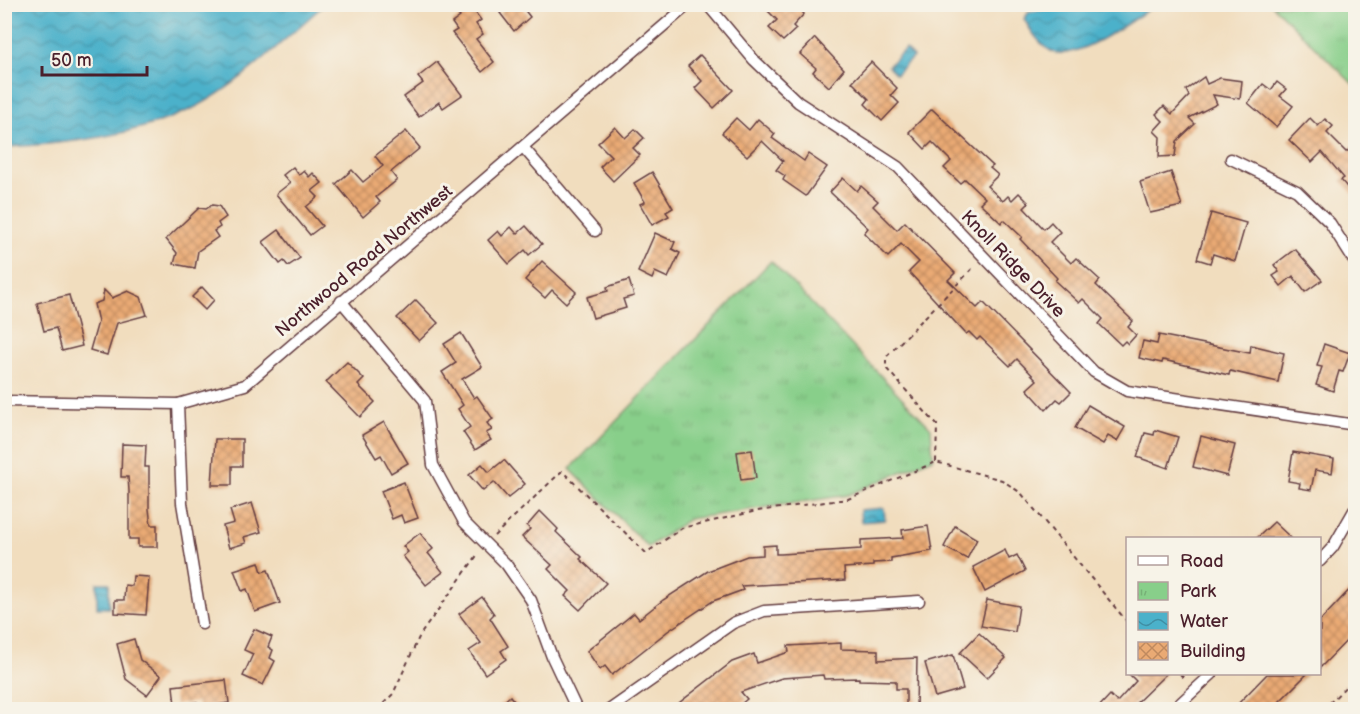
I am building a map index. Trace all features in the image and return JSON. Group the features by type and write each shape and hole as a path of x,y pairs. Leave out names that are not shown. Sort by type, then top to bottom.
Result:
{"street":[{"name":"Northwood Road Northwest","path":"4,401 178,404 245,385 689,4"},
{"name":"Knoll Ridge Drive","path":"707,4 754,60 798,102 898,167 1094,372 1127,391 1356,425"},
{"path":"523,147 595,231"},
{"path":"1232,159 1297,191 1330,223 1356,264"},
{"path":"341,301 424,401 433,465 464,522 506,564 531,600 552,657 577,710"},
{"path":"178,404 182,503 202,624"},
{"path":"1321,560 1333,547 1356,507"},
{"path":"609,710 733,623 764,611 920,601"},
{"path":"1173,710 1211,675"}],"path":[{"path":"936,462 937,425 886,368 886,357 984,257"},
{"path":"377,710 393,694 420,635 486,544 562,471 646,553 682,528 757,511 848,499 936,462 1002,480 1021,493 1126,621"},
{"path":"1323,710 1356,676"}],"green space":[{"path":"1272,5 1355,5 1355,86"},
{"path":"771,261 931,428 933,458 848,495 689,519 648,547 570,469"}],"water":[{"path":"1076,4 1155,5 1120,29 1089,46 1061,53 1051,51 1043,45 1032,33 1024,19 1029,12"},
{"path":"4,5 324,5 241,77 205,102 187,111 122,133 77,141 9,147 4,146"},
{"path":"905,49 913,57 896,74 888,66"},
{"path":"884,508 885,520 861,522 860,510"},
{"path":"97,583 109,583 109,608 97,608"}],"building":[{"path":"462,4 469,4 481,20 476,24 483,34 476,39 494,62 482,72 452,33 457,30 452,23 460,17 454,10"},
{"path":"498,4 520,4 530,17 514,31 500,13 503,10"},
{"path":"761,4 795,4 804,14 793,26 796,29 783,41 769,28 777,20"},
{"path":"815,38 844,69 829,87 813,72 816,68 800,54"},
{"path":"700,55 733,90 714,108 695,88 702,81 688,66"},
{"path":"437,62 462,95 443,108 439,102 419,117 404,97 423,83 418,77"},
{"path":"871,62 897,88 891,95 899,103 882,121 865,104 869,99 852,82"},
{"path":"1204,77 1207,84 1220,78 1242,81 1240,99 1213,95 1217,104 1189,118 1195,124 1177,141 1175,156 1159,157 1160,137 1154,131 1163,121 1156,114 1164,106 1172,114 1189,96 1186,90"},
{"path":"1277,82 1286,89 1280,96 1293,106 1276,127 1248,103 1263,84 1271,90"},
{"path":"932,109 993,166 990,168 998,175 987,186 1003,201 1008,196 1012,200 1019,193 1029,203 1024,208 1044,229 1051,222 1060,232 1050,242 1071,263 1076,258 1100,280 1096,285 1133,321 1128,327 1136,335 1128,344 1125,341 1121,345 1099,324 1103,319 1083,299 1079,303 1055,281 1057,278 1020,239 1022,237 1004,220 1001,223 980,203 985,198 965,179 960,183 944,168 951,161 932,142 925,149 909,132"},
{"path":"736,118 749,130 758,119 775,134 772,138 804,161 808,154 827,167 806,196 783,180 785,176 776,170 783,161 762,141 747,156 722,133"},
{"path":"1310,118 1318,126 1325,119 1333,126 1327,133 1346,152 1356,145 1356,198 1341,180 1344,178 1322,152 1312,162 1289,140"},
{"path":"615,127 625,138 635,129 644,138 633,148 640,155 613,181 600,167 611,156 598,143"},
{"path":"406,131 420,148 391,172 397,180 376,197 380,202 363,217 336,184 352,170 363,182 383,166 375,156"},
{"path":"293,167 299,175 304,171 309,177 313,173 322,183 312,191 318,197 306,207 322,226 310,235 276,194 290,183 283,175"},
{"path":"652,172 673,208 666,212 669,216 652,225 640,204 645,202 634,183"},
{"path":"1171,172 1182,206 1150,213 1140,182"},
{"path":"843,178 857,191 861,186 878,201 873,206 897,230 905,222 955,273 948,280 977,308 983,302 1071,392 1061,402 1057,399 1046,410 1027,389 1037,380 1017,359 1010,366 980,337 977,340 969,332 966,334 909,272 919,262 901,244 888,257 864,233 868,228 830,192"},
{"path":"212,205 219,206 226,217 218,223 220,227 214,231 218,237 198,251 195,268 174,264 177,253 166,239 199,208 206,209"},
{"path":"1211,213 1246,223 1235,261 1213,254 1210,263 1197,259"},
{"path":"526,226 542,244 529,255 525,250 509,264 488,240 498,231 502,236 511,227 517,234"},
{"path":"279,230 300,258 288,266 284,261 280,264 263,242"},
{"path":"655,233 675,242 672,249 680,253 668,278 655,272 652,279 638,272"},
{"path":"1295,249 1322,280 1305,292 1293,276 1281,286 1273,276 1279,272 1274,265"},
{"path":"542,261 576,292 566,303 552,290 545,298 525,280"},
{"path":"629,280 634,296 623,299 626,308 593,318 587,297 608,291 607,287"},
{"path":"202,287 214,300 205,310 192,297"},
{"path":"104,290 112,298 128,291 141,297 147,315 117,323 107,355 90,350 98,322 94,304 102,301"},
{"path":"69,295 82,346 62,351 56,328 44,331 37,303"},
{"path":"416,300 438,323 419,341 397,318"},
{"path":"461,333 482,367 462,379 474,398 477,396 493,419 487,423 492,430 486,433 491,440 475,450 463,432 470,427 458,409 463,405 442,372 456,363 444,344"},
{"path":"1159,335 1250,353 1251,345 1284,353 1278,382 1230,371 1229,375 1163,360 1162,363 1139,358 1143,341 1157,344"},
{"path":"1324,344 1350,353 1343,372 1339,371 1333,391 1316,385 1322,367 1317,366"},
{"path":"347,362 364,379 358,385 375,402 360,417 326,382"},
{"path":"1088,405 1125,427 1117,441 1108,436 1103,444 1075,428"},
{"path":"384,422 408,463 391,473 381,455 376,458 362,435"},
{"path":"1155,430 1178,437 1168,468 1137,457 1145,433 1154,435"},
{"path":"1201,436 1235,445 1227,476 1193,467"},
{"path":"215,439 242,439 242,466 232,466 232,485 212,485"},
{"path":"122,444 146,445 145,467 149,467 149,509 151,525 157,525 157,547 138,547 138,539 129,539 128,477 121,477"},
{"path":"752,450 756,478 741,480 737,452"},
{"path":"1293,452 1334,459 1332,473 1315,470 1311,490 1299,488 1300,483 1288,481"},
{"path":"504,460 525,484 508,498 494,482 483,491 469,475 482,464 489,472"},
{"path":"404,482 418,518 404,523 401,515 392,519 381,491"},
{"path":"252,503 261,532 244,537 246,543 229,548 223,526 234,523 230,510"},
{"path":"540,511 558,529 556,532 582,557 580,559 606,583 580,610 565,596 570,591 548,569 552,565 522,537 530,529 527,526"},
{"path":"1274,522 1290,537 1258,537"},
{"path":"928,526 932,551 891,558 891,562 873,563 873,566 844,568 845,580 741,586 743,590 713,601 668,631 612,675 605,666 600,670 587,651 634,613 639,619 663,600 708,571 747,556 763,555 763,546 776,545 776,554 861,549 861,540 903,538 902,530"},
{"path":"955,526 977,539 967,559 944,547"},
{"path":"420,533 433,549 428,553 443,572 426,585 403,556 408,552 403,546"},
{"path":"1005,550 1009,559 1017,555 1025,571 985,592 973,567"},
{"path":"259,562 262,572 268,570 280,603 255,612 247,589 242,591 234,570"},
{"path":"133,576 149,577 146,615 115,613 115,600 124,600 125,585 132,586"},
{"path":"1356,583 1356,631 1321,667 1321,620"},
{"path":"482,597 494,614 490,618 508,646 501,651 506,659 485,674 469,651 481,643 459,614"},
{"path":"987,600 1019,606 1015,632 981,626"},
{"path":"254,629 272,637 268,647 273,650 270,658 275,661 263,685 243,676 253,654 244,650"},
{"path":"979,633 1006,658 987,678 960,653"},
{"path":"134,639 140,660 161,676 147,695 126,679 117,644"},
{"path":"841,643 841,649 878,650 878,660 917,658 916,710 906,710 906,689 896,689 896,681 859,680 859,678 824,679 823,675 782,678 741,692 747,699 734,710 684,710 679,703 732,662 754,654 757,663 789,652 788,646"},
{"path":"953,655 963,689 935,697 925,663"},
{"path":"1130,675 1165,675 1129,710 1096,710 1110,695 1117,702 1136,681"},
{"path":"1266,675 1306,675 1278,703 1285,710 1232,710"},
{"path":"226,680 229,703 198,708 197,702 175,705 173,686"},
{"path":"510,696 521,710 494,710"}]}
